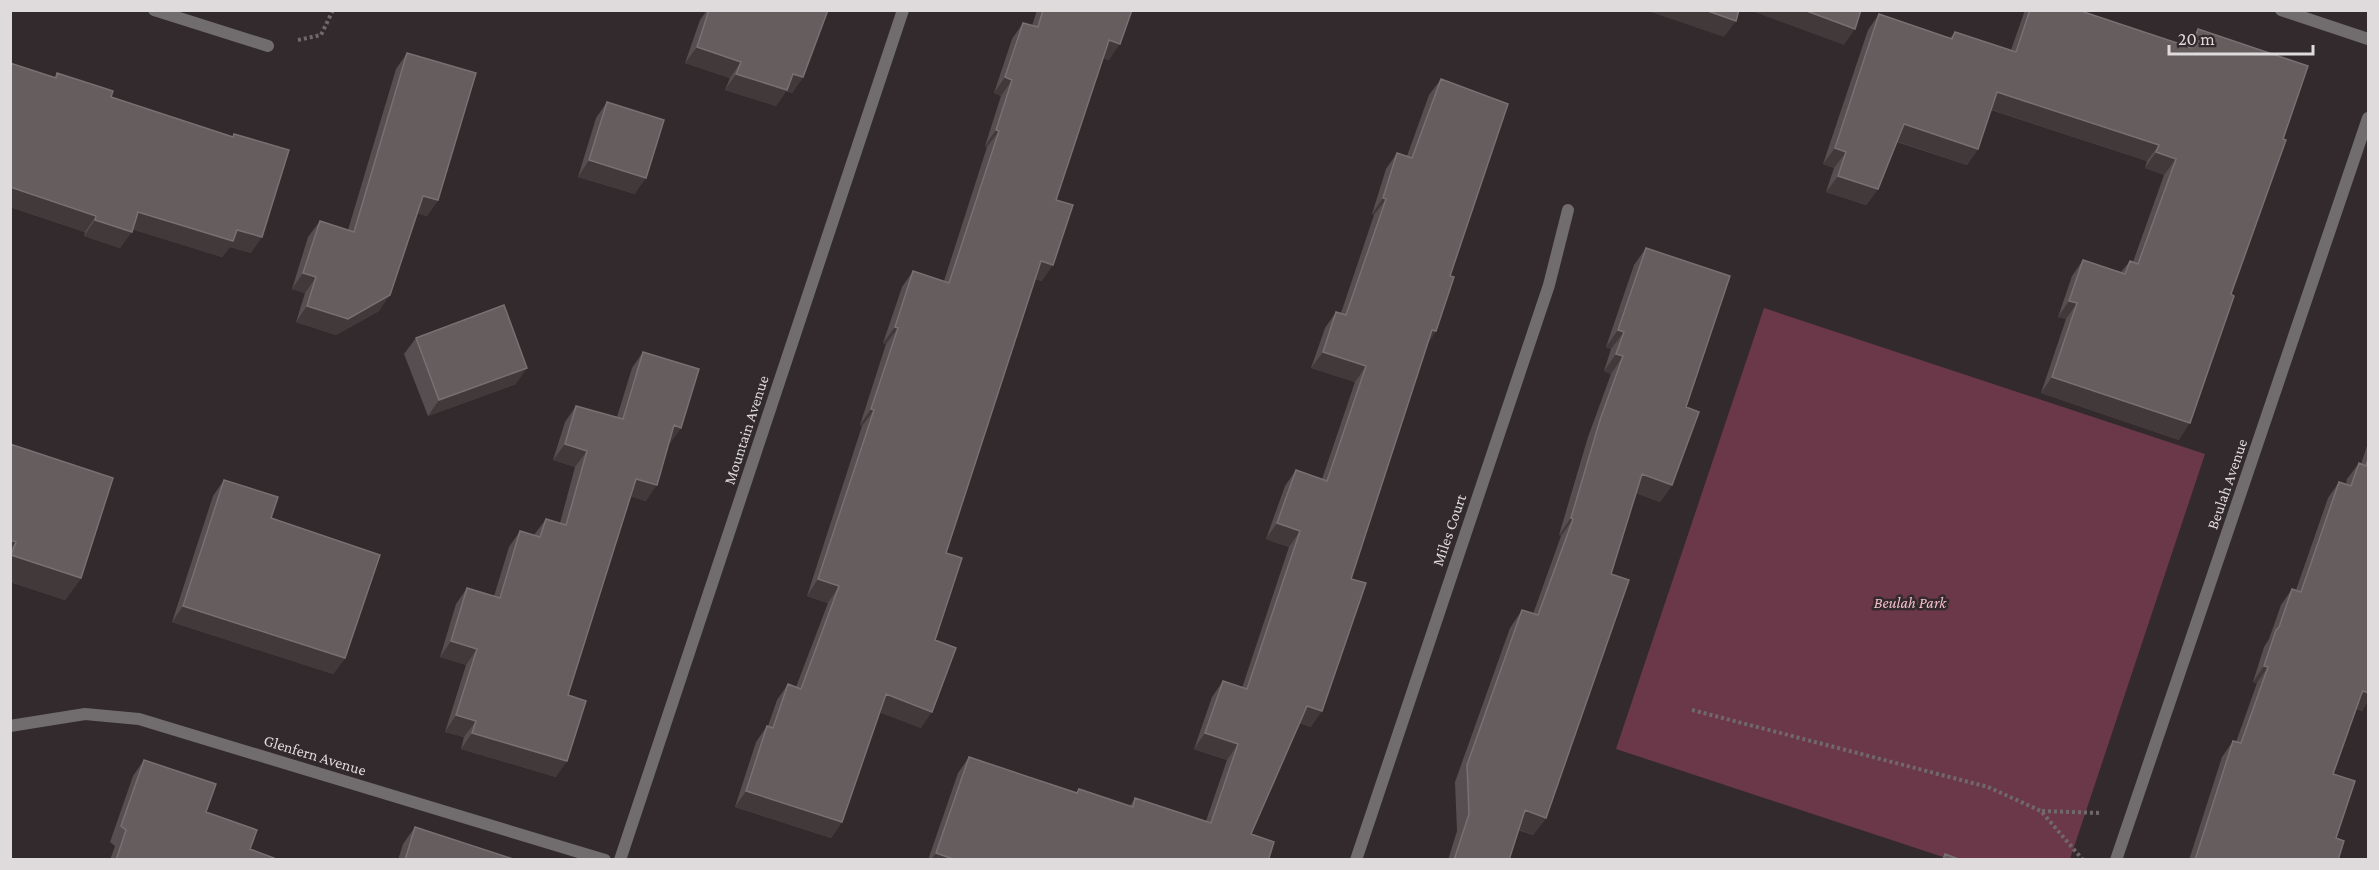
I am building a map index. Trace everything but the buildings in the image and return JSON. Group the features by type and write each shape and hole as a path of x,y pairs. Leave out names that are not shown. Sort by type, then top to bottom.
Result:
{"street":[{"path":"154,10 268,46"},
{"name":"Mountain Avenue","path":"620,860 903,10"},
{"path":"2281,10 2368,39"},
{"name":"Beulah Avenue","path":"2116,860 2368,118"},
{"name":"Miles Court","path":"1356,860 1549,285 1568,210"},
{"name":"Glenfern Avenue","path":"10,726 86,714 139,719 605,860"}],"path":[{"path":"268,46 321,34 333,10"},
{"path":"1692,710 1988,787 2041,811 2102,813 2134,807"},
{"path":"2041,811 2083,860"}],"green space":[{"name":"Beulah Park","path":"1764,308 2205,454 2070,859 1949,859 1616,749"}]}
